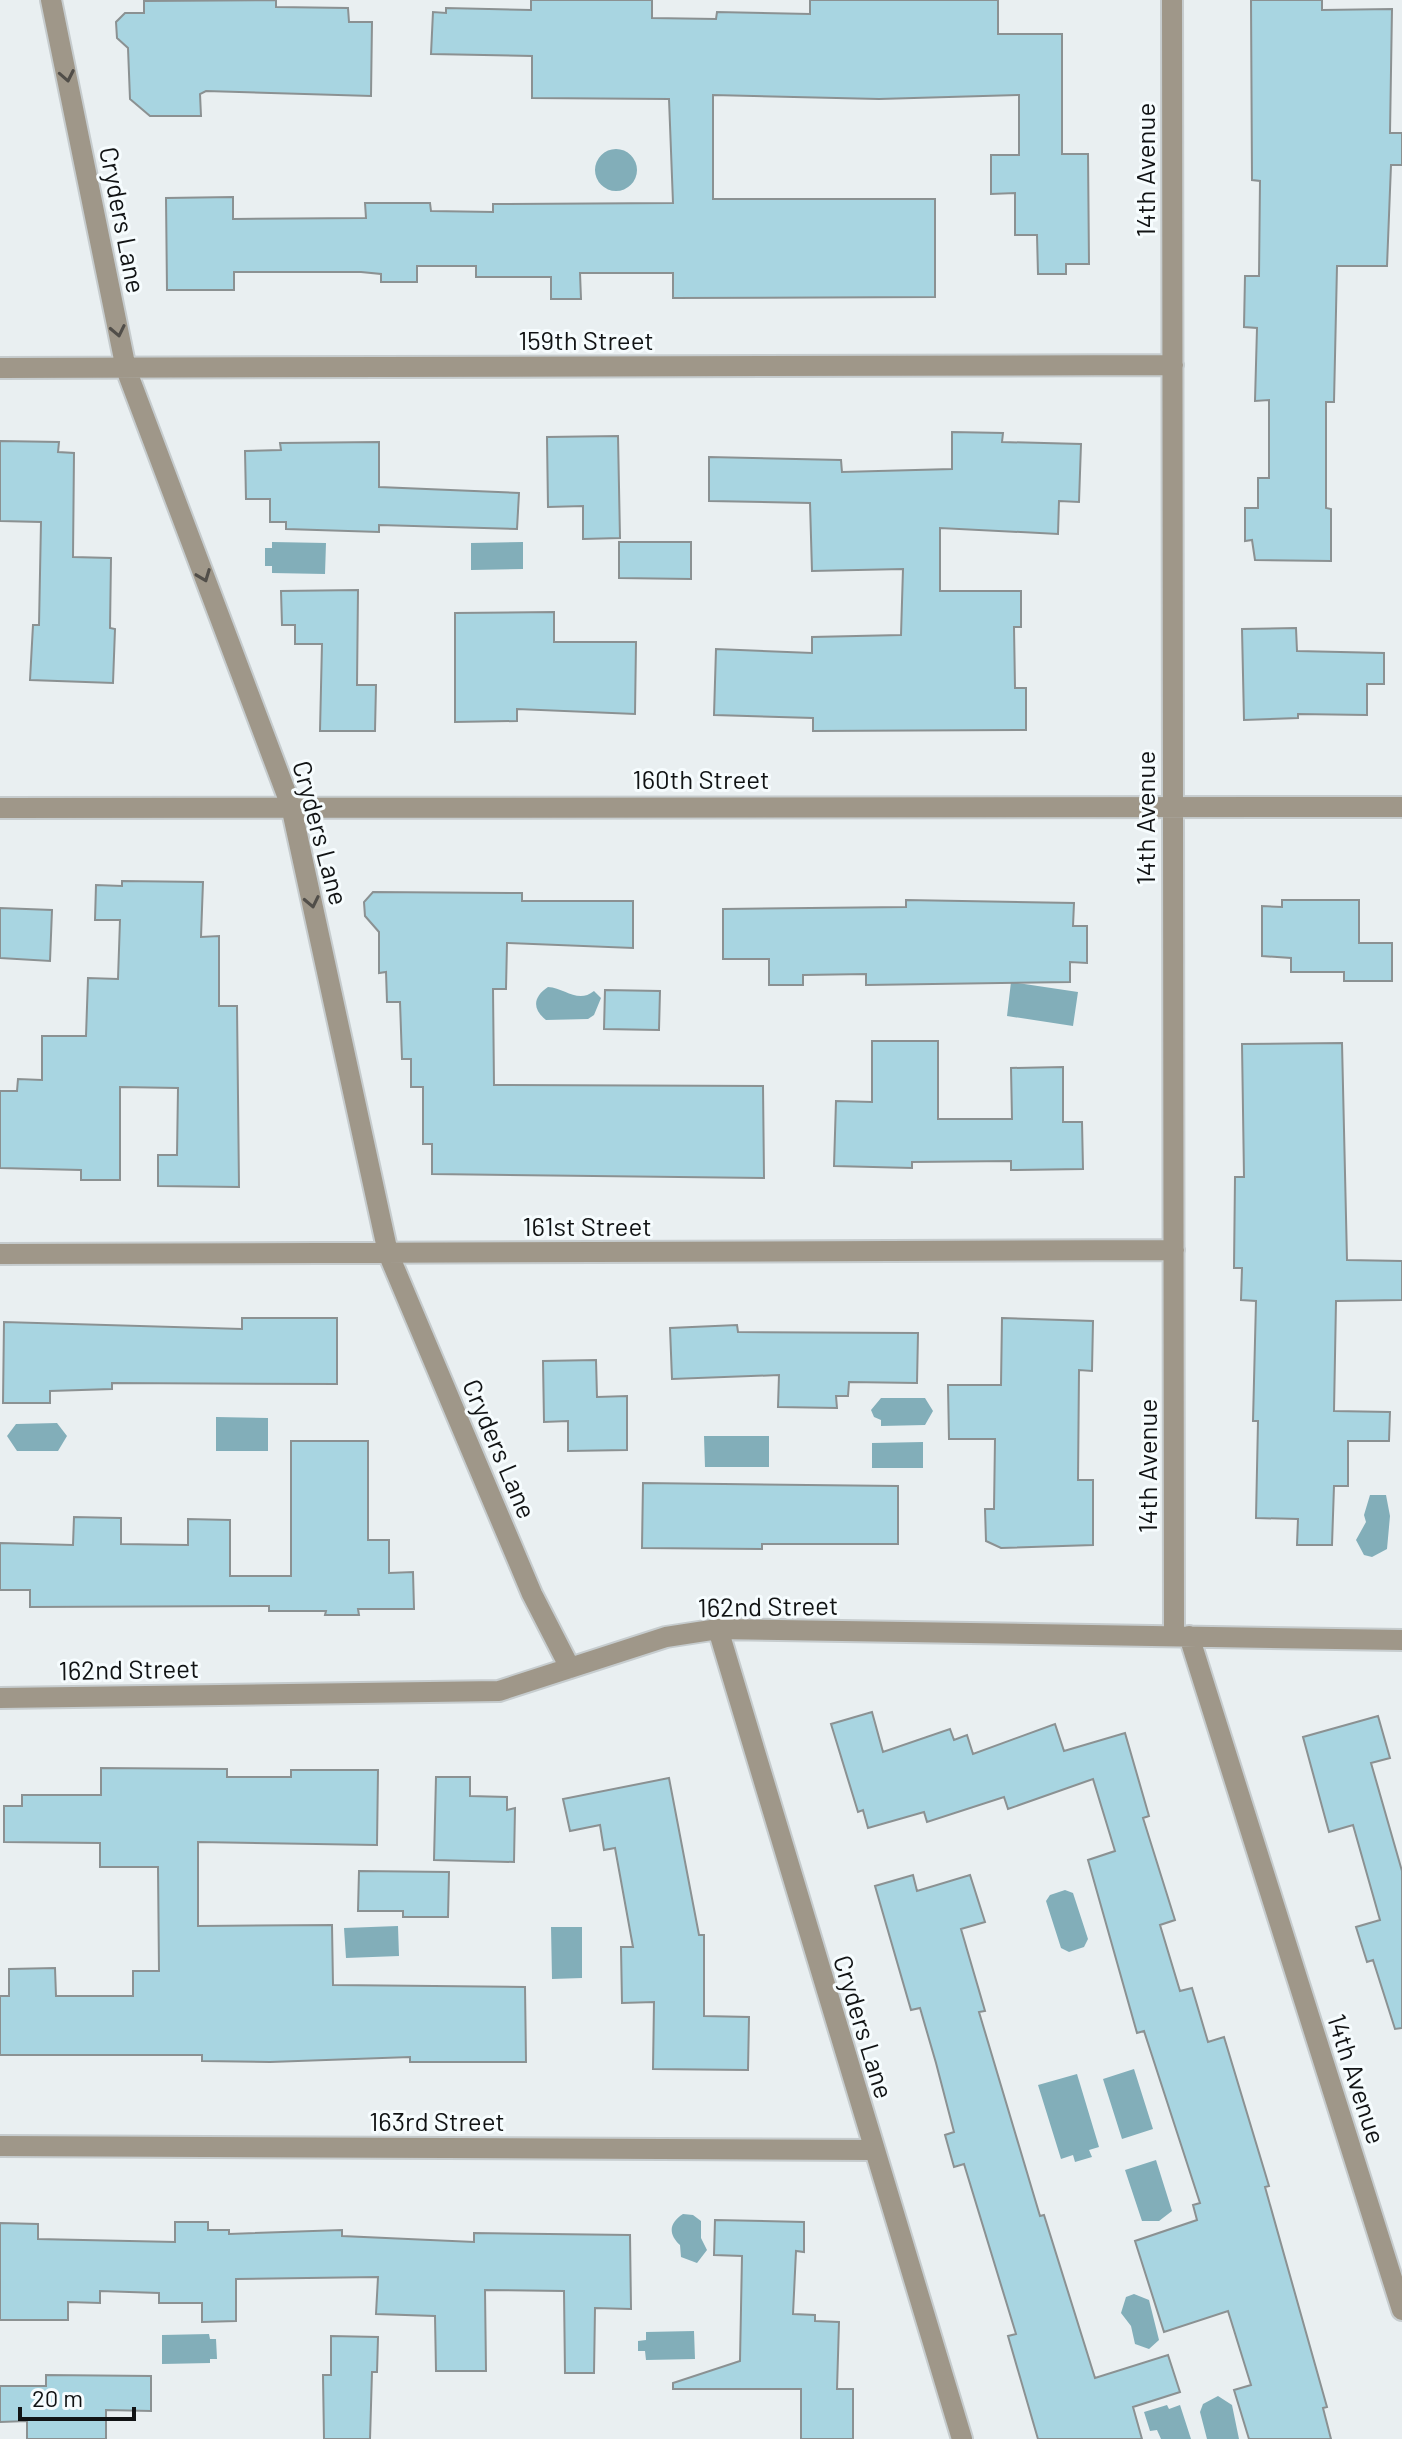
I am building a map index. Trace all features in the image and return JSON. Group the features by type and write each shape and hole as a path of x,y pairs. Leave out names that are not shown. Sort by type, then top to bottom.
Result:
{"street":[{"name":"Cryders Lane","path":"51,0 126,369 291,806 388,1253 532,1594 570,1668"},
{"name":"14th Avenue","path":"1172,0 1174,1250 1182,1636 1402,2310"},
{"name":"159th Street","path":"0,368 1173,365"},
{"name":"160th Street","path":"0,808 1402,807"},
{"name":"161st Street","path":"0,1254 1174,1250"},
{"name":"Cryders Lane","path":"718,1629 962,2439"},
{"name":"162nd Street","path":"0,1698 499,1691 666,1637 718,1629 1402,1640"},
{"name":"163rd Street","path":"0,2146 874,2150"}],"water":[{"path":"616,149 631,155 637,170 631,185 616,191 601,185 595,170 601,155"},
{"path":"272,542 326,543 325,574 272,573 272,566 265,566 265,548 272,548"},
{"path":"523,542 523,569 471,570 471,543"},
{"path":"1011,982 1078,992 1073,1026 1007,1016"},
{"path":"548,987 577,996 594,991 601,998 594,1015 588,1019 546,1020 538,1012 536,1003"},
{"path":"881,1398 925,1398 933,1411 925,1425 881,1426 881,1420 874,1417 871,1410"},
{"path":"216,1417 268,1418 268,1451 216,1451"},
{"path":"57,1423 67,1436 58,1451 17,1451 7,1436 16,1424"},
{"path":"704,1436 769,1436 769,1467 705,1467"},
{"path":"923,1442 923,1468 872,1468 872,1443"},
{"path":"1370,1495 1386,1495 1390,1516 1387,1549 1372,1557 1364,1555 1356,1540 1366,1522 1364,1515"},
{"path":"1065,1890 1073,1893 1088,1939 1084,1947 1069,1952 1061,1948 1046,1901 1050,1895"},
{"path":"398,1926 399,1956 346,1958 344,1928"},
{"path":"551,1927 582,1927 582,1978 552,1979"},
{"path":"1134,2069 1153,2129 1122,2139 1103,2079"},
{"path":"1077,2074 1099,2147 1089,2150 1092,2157 1075,2162 1073,2155 1061,2159 1038,2085"},
{"path":"1156,2160 1172,2211 1159,2221 1142,2221 1125,2170"},
{"path":"683,2214 693,2215 701,2221 701,2238 707,2250 697,2263 681,2257 680,2245 672,2233 675,2221"},
{"path":"1134,2294 1149,2300 1159,2340 1149,2349 1135,2344 1131,2326 1121,2313 1126,2297"},
{"path":"694,2331 695,2359 646,2360 645,2351 638,2351 638,2341 646,2340 646,2332"},
{"path":"209,2334 210,2339 216,2339 217,2359 210,2359 210,2363 162,2364 162,2335"},
{"path":"1218,2396 1232,2405 1239,2439 1207,2439 1200,2412 1203,2404"},
{"path":"1167,2405 1169,2409 1180,2405 1191,2439 1161,2439 1157,2430 1150,2431 1144,2412"}],"building":[{"path":"276,0 276,7 348,8 349,22 372,22 371,96 206,91 200,94 201,116 150,116 130,99 128,48 117,38 116,22 125,13 144,13 144,1"},
{"path":"531,0 652,0 652,18 716,19 717,12 810,14 810,0 998,0 998,34 1062,34 1062,154 1088,154 1089,264 1066,264 1066,274 1038,274 1037,235 1015,235 1015,193 991,194 991,155 1019,155 1019,95 879,99 713,95 713,199 935,199 935,297 673,298 673,273 580,273 581,299 551,299 551,277 476,277 476,266 417,266 417,282 381,282 381,274 361,272 234,272 234,290 167,290 166,198 233,197 233,219 366,218 365,203 430,203 431,211 493,212 493,204 673,203 669,99 532,98 532,56 431,54 433,12 446,13 446,8 531,10"},
{"path":"1251,0 1322,0 1322,10 1392,9 1390,133 1402,133 1402,165 1391,165 1387,266 1337,266 1334,402 1326,402 1326,508 1331,509 1331,561 1255,560 1252,540 1245,541 1245,508 1258,508 1258,478 1269,478 1269,400 1255,401 1257,328 1244,327 1245,276 1259,276 1260,181 1252,180"},
{"path":"952,432 1003,433 1002,442 1081,444 1079,502 1059,501 1058,534 940,528 940,591 1021,591 1021,627 1014,627 1015,688 1026,688 1026,730 813,731 813,718 714,715 716,649 812,653 812,637 901,635 903,569 812,571 810,503 709,501 709,457 841,460 842,472 952,469"},
{"path":"618,436 620,538 583,539 583,506 548,507 547,437"},
{"path":"0,441 59,442 58,452 74,453 73,557 111,558 110,628 115,629 113,683 30,680 33,625 39,625 41,522 0,521"},
{"path":"379,442 379,487 519,493 517,529 379,525 379,532 286,529 286,522 270,522 270,499 246,499 245,451 281,450 280,443"},
{"path":"619,542 691,542 691,579 619,578"},
{"path":"358,590 357,685 376,685 375,731 320,731 322,644 295,644 295,625 282,625 281,591"},
{"path":"554,612 554,642 636,642 635,714 517,709 517,721 455,722 455,613"},
{"path":"1296,628 1297,651 1384,653 1384,684 1367,684 1367,715 1298,714 1298,718 1244,720 1242,629"},
{"path":"122,881 203,882 201,937 219,936 219,1006 237,1006 239,1187 158,1186 158,1155 177,1155 178,1088 120,1087 120,1180 81,1180 81,1170 0,1168 0,1091 17,1091 18,1079 42,1080 42,1036 86,1036 88,978 118,979 120,920 95,920 96,885 122,886"},
{"path":"373,892 522,893 522,901 633,901 633,948 507,943 506,989 493,989 494,1085 763,1086 764,1178 432,1174 432,1144 423,1144 423,1087 411,1087 411,1059 402,1059 400,1002 387,1002 386,972 379,973 379,932 365,916 364,902"},
{"path":"906,900 1074,903 1073,926 1087,926 1087,963 1070,962 1070,982 866,985 866,974 803,975 803,985 769,985 769,959 723,959 723,909 906,907"},
{"path":"1282,900 1359,900 1359,943 1392,943 1392,981 1344,981 1344,972 1291,972 1291,958 1262,956 1262,906 1282,907"},
{"path":"0,908 52,910 50,961 0,958"},
{"path":"605,990 660,991 659,1030 604,1029"},
{"path":"872,1041 938,1041 938,1119 1012,1119 1011,1068 1063,1067 1063,1122 1082,1122 1083,1169 1011,1170 1011,1161 912,1162 912,1168 834,1166 836,1101 872,1102"},
{"path":"1342,1043 1347,1260 1402,1261 1402,1300 1336,1301 1334,1411 1390,1412 1389,1441 1348,1441 1348,1486 1334,1486 1332,1545 1297,1545 1298,1519 1256,1518 1258,1421 1253,1421 1256,1301 1241,1300 1242,1268 1234,1268 1235,1177 1244,1177 1242,1044"},
{"path":"242,1318 337,1318 337,1384 112,1383 112,1389 50,1391 50,1403 3,1403 4,1322 242,1329"},
{"path":"1002,1318 1093,1321 1092,1371 1079,1370 1078,1480 1093,1480 1093,1545 1001,1548 986,1541 985,1509 994,1509 995,1439 949,1439 948,1385 1001,1385"},
{"path":"737,1325 738,1332 918,1333 917,1383 849,1382 848,1396 836,1396 837,1408 778,1407 779,1375 672,1379 670,1328"},
{"path":"596,1360 597,1397 627,1396 627,1450 568,1451 568,1421 544,1422 543,1361"},
{"path":"291,1441 368,1441 368,1540 389,1540 389,1573 413,1572 414,1609 358,1609 359,1615 325,1615 326,1611 269,1611 269,1606 30,1607 30,1590 0,1590 0,1543 73,1545 74,1517 121,1518 121,1544 188,1545 188,1519 230,1520 230,1576 291,1576"},
{"path":"643,1483 898,1486 898,1544 762,1544 762,1549 642,1548"},
{"path":"872,1712 883,1752 950,1729 954,1740 967,1735 973,1754 1055,1724 1064,1751 1125,1733 1149,1816 1143,1818 1175,1920 1160,1925 1180,1991 1192,1988 1208,2042 1224,2037 1269,2186 1265,2187 1327,2407 1323,2408 1331,2439 1249,2439 1234,2390 1251,2385 1228,2311 1164,2332 1135,2241 1197,2220 1193,2205 1200,2203 1144,2031 1137,2033 1088,1860 1115,1851 1093,1779 1008,1809 1004,1797 927,1822 924,1812 868,1828 863,1810 858,1812 831,1724"},
{"path":"1378,1716 1390,1758 1371,1763 1402,1871 1402,2028 1395,2029 1373,1960 1367,1962 1356,1927 1380,1920 1353,1825 1329,1832 1303,1737"},
{"path":"101,1768 227,1769 227,1777 291,1777 291,1770 378,1770 377,1845 198,1842 198,1926 332,1925 333,1985 525,1987 526,2062 410,2062 410,2057 270,2062 202,2061 202,2055 0,2055 0,1996 9,1996 9,1969 55,1968 56,1996 133,1996 133,1971 159,1971 158,1867 100,1867 100,1843 4,1842 4,1806 22,1806 22,1795 101,1795"},
{"path":"436,1777 470,1777 470,1796 507,1797 507,1810 515,1808 514,1862 434,1860"},
{"path":"669,1778 699,1935 704,1935 704,2016 749,2017 748,2070 653,2069 654,2002 622,2003 621,1947 633,1947 615,1848 604,1850 600,1825 570,1831 563,1799"},
{"path":"359,1871 449,1872 448,1917 403,1917 403,1911 358,1911"},
{"path":"913,1875 917,1891 970,1875 985,1922 961,1929 985,2011 979,2012 1040,2216 1044,2215 1095,2378 1168,2355 1180,2392 1133,2407 1142,2439 1038,2439 1008,2336 1016,2334 964,2164 954,2167 945,2135 954,2132 920,2008 911,2010 875,1886"},
{"path":"715,2220 804,2222 804,2252 796,2251 793,2314 815,2315 815,2321 839,2322 837,2389 853,2389 853,2439 801,2439 801,2389 673,2389 673,2383 740,2361 742,2256 714,2255"},
{"path":"175,2222 208,2222 208,2230 229,2230 229,2234 342,2230 342,2236 474,2242 474,2233 630,2235 631,2309 595,2308 594,2373 565,2373 564,2291 485,2290 486,2371 436,2371 435,2316 376,2314 378,2277 236,2279 236,2321 202,2322 202,2303 159,2303 159,2293 100,2291 100,2303 68,2302 68,2320 0,2320 0,2223 38,2224 38,2239 175,2242"},
{"path":"331,2336 378,2337 377,2372 372,2372 370,2439 324,2439 323,2375 331,2375"},
{"path":"46,2375 151,2376 151,2411 106,2410 106,2439 27,2439 27,2421 0,2422 0,2386 46,2386"}]}
